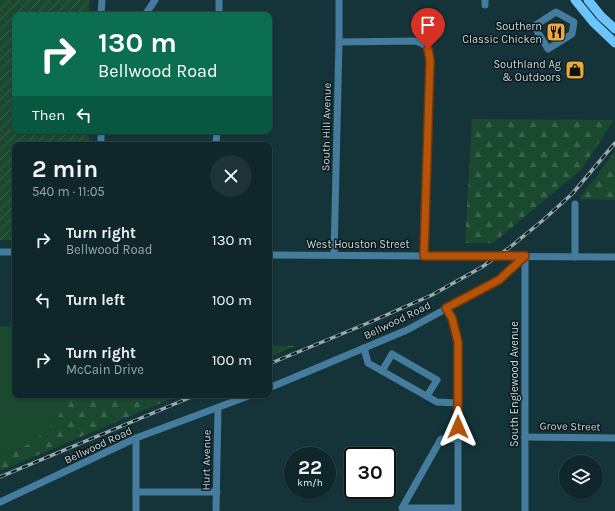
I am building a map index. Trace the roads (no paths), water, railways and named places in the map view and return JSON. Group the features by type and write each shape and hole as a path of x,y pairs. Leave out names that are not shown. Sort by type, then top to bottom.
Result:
{"main road":[{"path":"575,0 593,22 615,43"},
{"path":"588,0 601,16 615,29"}],"street":[{"path":"102,0 102,12"},
{"path":"147,12 156,0"},
{"path":"219,0 219,12"},
{"name":"South Hill Avenue","path":"334,255 339,42 338,0"},
{"path":"556,12 574,22 572,34 548,49 534,26 556,12"},
{"path":"339,42 415,41 424,44 428,49 430,60 424,256"},
{"path":"574,257 575,204"},
{"path":"0,252 12,252"},
{"name":"West Houston Street","path":"272,255 615,257"},
{"name":"Bellwood Road","path":"272,387 407,330 499,280 525,256"},
{"name":"South Englewood Avenue","path":"524,511 525,256"},
{"path":"446,308 452,318 458,342 458,403 458,439 458,510 402,508 441,439 458,439"},
{"path":"364,348 368,363 437,402 458,403"},
{"path":"382,371 392,354 437,380 427,396"},
{"name":"Bellwood Road","path":"0,502 136,438 243,398"},
{"name":"Hurt Avenue","path":"216,511 218,408"},
{"name":"Grove Street","path":"525,437 615,438"},
{"path":"136,438 136,511"},
{"path":"136,492 217,492"}],"railway":[{"path":"272,363 432,295 482,267 509,248 572,194 615,143"},
{"path":"0,477 189,398"}],"place":[{"name":"Southern Classic Chicken","path":"556,32"},
{"name":"Southland Ag & Outdoors","path":"575,70"}]}
